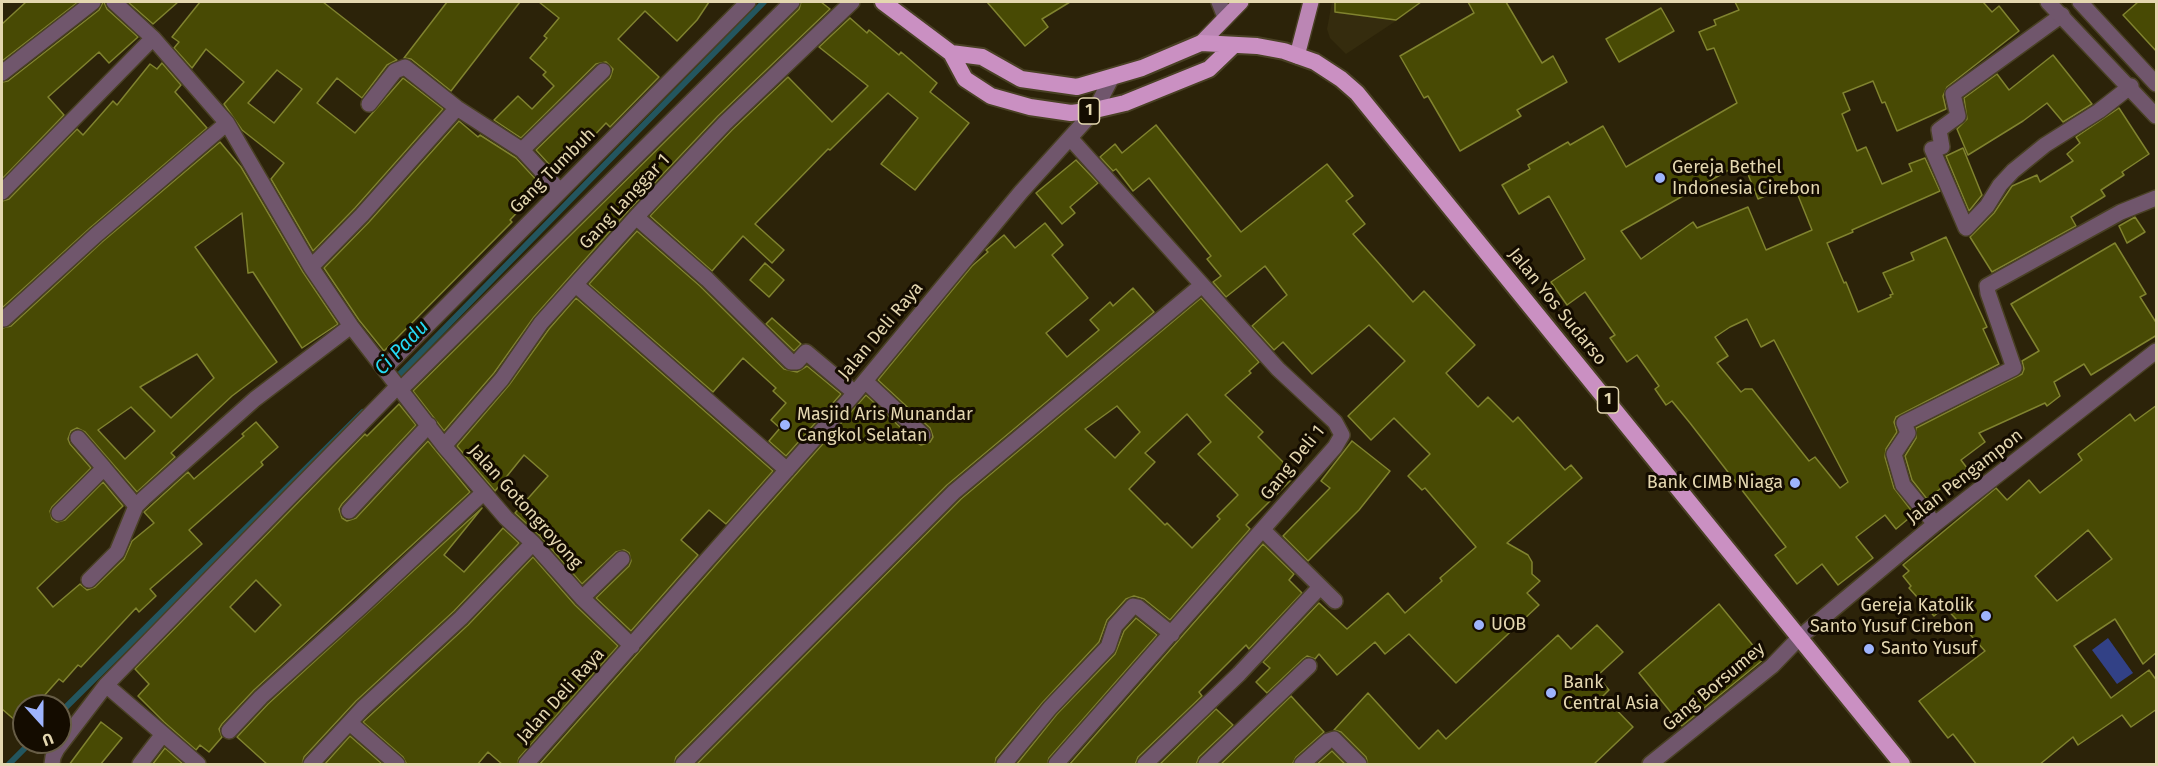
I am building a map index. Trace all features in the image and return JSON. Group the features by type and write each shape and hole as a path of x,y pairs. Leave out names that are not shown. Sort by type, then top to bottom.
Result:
{"highway":[{"name":"Jalan Yos Sudarso","path":"883,2 951,53 965,79 991,96 1030,107 1071,113 1125,103 1209,69 1233,45"},
{"name":"Jalan Yos Sudarso","path":"951,53 982,57 1021,79 1077,87 1142,68 1201,43 1257,46 1284,51 1315,62 1341,79 1356,93 1902,765"}],"main road":[{"path":"1201,43 1240,2"},
{"path":"1297,56 1311,2"}],"street":[{"path":"2,73 93,2"},
{"name":"Jalan Gotongroyong","path":"114,2 153,38 227,123 311,267 351,326 444,446 506,518 533,543 582,598 632,646"},
{"name":"Gang Tumbuh","path":"386,369 748,2"},
{"path":"52,765 57,749 106,685 399,388 792,2"},
{"name":"Gang Langgar 1","path":"444,446 502,380 541,323 636,218 724,123 852,2"},
{"path":"1219,2 1225,17"},
{"path":"2048,2 2131,86 2157,116"},
{"path":"2080,2 2157,84"},
{"path":"2075,28 2092,14"},
{"path":"2062,15 1953,94 1958,116 1939,130 1942,147 1932,149 1966,228 1987,206 2000,184 2013,171 2131,86"},
{"path":"2,192 153,38"},
{"path":"369,104 395,71 405,67 457,108 522,150 560,191"},
{"path":"522,150 603,71"},
{"name":"Jalan Deli Raya","path":"526,765 855,393 1021,192 1095,110 1112,77"},
{"path":"311,267 362,215 457,108"},
{"path":"4,319 96,235 227,123"},
{"name":"Gang Deli 1","path":"1065,761 1335,447 1342,435 1335,422 1278,369 1070,138"},
{"path":"1935,524 1904,485 1894,454 1908,433 1904,423 2014,368 1987,286 2121,212 2157,198"},
{"path":"636,218 707,279 791,362 796,362 806,352 855,393"},
{"path":"576,285 787,470"},
{"path":"683,765 954,492 1203,285"},
{"path":"89,580 117,552 136,506 255,399 351,326"},
{"name":"Jalan Pengampon","path":"1800,637 1935,524 2157,351"},
{"path":"865,381 923,435"},
{"path":"349,510 429,425"},
{"path":"78,438 136,506"},
{"path":"59,513 104,468"},
{"path":"229,731 261,696 361,607 483,493"},
{"path":"1263,530 1335,601"},
{"path":"311,765 363,708 461,618 533,543"},
{"path":"582,598 622,560"},
{"path":"1145,765 1239,674 1320,587"},
{"path":"1004,765 1050,708 1108,647 1115,626 1133,606 1138,606 1172,634"},
{"name":"Gang Borsumey","path":"1650,765 1773,666 1800,637"},
{"path":"1206,765 1309,666"},
{"path":"106,685 198,765"},
{"path":"350,723 397,765"},
{"path":"140,765 163,734"},
{"path":"1302,765 1328,741 1334,740 1359,765"}],"shaded area":[{"path":"1332,2 1408,2 1414,9 1346,54 1330,38 1327,29"},
{"path":"2108,638 2133,673 2117,684 2092,650"}],"building":[{"path":"26,2 78,2 2,61 2,24"},
{"path":"103,2 107,9 138,37 109,63 99,52 48,97 64,115 2,179 2,82 8,81 99,10"},
{"path":"128,2 178,2 153,24"},
{"path":"200,2 323,2 397,60 387,65 362,98 337,78 317,103 355,133 403,78 443,109 355,208 313,251 271,179 284,163 242,130 224,104 244,82 206,49 192,68 174,48 179,42 172,37","holes":["277,70 302,89 274,123 248,103"]},
{"path":"447,2 520,2 451,91 411,59 404,58"},
{"path":"539,2 709,2 697,20 677,41 645,11 618,39 659,77 610,127 606,123 558,174 536,150 610,78 613,69 606,62 596,64 521,138 494,120 518,96 532,109 554,86 543,75 546,72 530,58 547,38 544,36 559,18"},
{"path":"801,2 821,2 830,9 718,116 629,210 534,317 494,373 444,431 413,391 799,9"},
{"path":"987,2 1070,2 1042,19 1048,27 1025,46"},
{"path":"1335,2 1421,2 1396,20 1335,12"},
{"path":"1468,2 1506,2 1542,63 1553,56 1567,82 1517,110 1521,116 1460,151 1428,96 1424,98 1400,56 1474,13"},
{"path":"1735,2 1983,2 1992,12 1999,6 2019,31 1947,87 1943,96 1946,109 1897,131 1873,81 1843,93 1850,110 1842,114 1857,151 1866,147 1882,184 1912,171 1909,164 1925,158 1940,191 1827,243 1858,312 1893,294 1883,273 1914,260 1911,253 1946,237 1987,327 1983,329 1999,364 1896,417 1894,422 1897,432 1886,449 1885,457 1894,488 1914,514 1896,529 1885,515 1856,537 1873,558 1838,585 1822,564 1797,584 1775,555 1786,547 1672,401 1666,405 1655,389 1659,386 1637,355 1627,362 1610,338 1615,335 1585,292 1567,305 1551,282 1585,259 1549,196 1519,214 1502,185 1530,169 1528,165 1568,142 1570,145 1603,126 1626,167 1737,103 1714,48 1707,50 1699,32 1716,25 1714,20 1739,10","holes":["1743,162 1758,199 1786,187 1788,191 1795,188 1812,230 1766,250 1748,207 1697,228 1693,222 1641,259 1621,231","1747,319 1761,347 1774,340 1848,482 1840,488 1815,457 1809,461 1752,389 1745,389 1741,392 1717,363 1728,356 1715,337"]},
{"path":"2138,2 2157,2 2157,52 2123,15"},
{"path":"1661,8 1674,31 1619,62 1606,39"},
{"path":"850,18 867,33 869,30 899,55 901,52 937,83 930,92 969,123 915,190 881,164 918,118 888,93 830,150 828,149 755,224 784,250 772,263 743,236 712,271 650,216 732,130 788,77 832,122 868,86 819,47"},
{"path":"2053,55 2092,104 2063,122 2047,103 2023,121 1968,155 1957,129 1967,119 1964,98 1997,74 2009,90"},
{"path":"162,63 181,85 175,92 207,128 90,228 2,308 2,201 9,199 77,129 83,135 113,101 117,105 150,64 157,69"},
{"path":"2119,108 2149,154 2101,190 2105,196 2071,217 2076,226 1992,272 1970,237 1994,213 2012,186 2037,175 2040,182 2073,161 2067,154 2080,143 2076,137"},
{"path":"459,121 478,137 480,135 516,158 542,186 510,220 512,222 384,351 359,320 324,268 369,222"},
{"path":"1156,125 1241,232 1327,164 1353,196 1346,201 1365,224 1353,234 1413,302 1424,291 1475,345 1446,373 1478,407 1488,397 1513,422 1518,417 1565,470 1571,465 1582,478 1507,543 1528,555 1532,562 1532,574 1540,581 1527,593 1539,605 1456,683 1409,634 1385,654 1375,642 1337,675 1319,654 1315,659 1307,656 1303,659 1267,693 1256,682 1270,668 1263,662 1319,603 1347,629 1388,593 1405,613 1442,581 1440,578 1476,547 1425,488 1422,490 1408,476 1430,454 1394,418 1371,440 1348,416 1405,361 1369,325 1312,374 1283,342 1274,350 1252,326 1287,295 1265,266 1226,297 1213,282 1221,276 1207,259 1211,256 1149,178 1133,191 1116,169 1113,171 1100,157 1115,144 1122,153"},
{"path":"220,142 241,167 303,272 338,324 302,348 253,272 248,273 242,213 195,247 277,362 232,396 171,453 175,457 137,492 85,432 77,428 71,431 68,439 70,444 91,468 52,507 50,511 52,519 57,522 65,520 103,482 123,506 37,588 53,607 80,584 87,590 95,587 124,559 132,541 154,523 144,512 188,472 194,479 244,436 242,434 256,422 278,447 261,462 263,465 189,530 202,544 150,589 156,596 139,612 136,608 81,667 78,665 63,682 59,679 46,694 12,694 12,718 2,709 2,328 11,326 102,242","holes":["197,354 214,378 171,418 140,387","131,407 155,431 125,459 98,430"]},
{"path":"1963,148 1982,195 1969,211 1946,156"},
{"path":"1076,160 1098,183 1070,207 1075,213 1062,224 1036,193"},
{"path":"2135,217 2145,232 2127,243 2119,226"},
{"path":"1045,223 1063,245 1052,255 1088,298 1046,333 1067,357 1099,330 1090,320 1110,302 1113,306 1133,288 1154,312 947,485 676,757 674,765 539,765 866,395 916,442 921,445 930,442 933,437 930,428 878,380 972,266 988,252 986,250 1004,235 1015,248"},
{"path":"637,231 700,286 784,369 797,372 807,366 841,394 786,456 769,441 780,428 771,420 786,403 773,391 776,388 743,358 713,392 589,284"},
{"path":"2115,243 2146,294 2140,297 2157,324 2157,335 2091,375 2084,364 2054,382 2060,396 2047,406 2045,403 1979,433 1985,442 1961,460 1967,468 1927,499 1912,480 1905,456 1916,438 1916,428 2022,374 2024,369 2022,361 2039,351 2011,304"},
{"path":"765,263 784,280 769,297 750,280"},
{"path":"576,298 773,471 726,524 709,510 681,540 698,555 631,631 596,598 629,566 631,561 629,553 624,550 616,552 582,584 540,536 515,513 548,476 524,455 495,491 457,446 509,385 549,329"},
{"path":"1201,298 1259,362 1249,371 1251,373 1225,395 1263,432 1258,437 1296,475 1246,525 1250,529 1170,620 1144,599 1134,596 1126,599 1107,620 1099,642 1043,702 996,758 995,765 696,765 961,499","holes":["1117,406 1140,432 1115,458 1085,429","1187,414 1211,442 1198,454 1238,495 1217,516 1220,519 1192,548 1129,489 1155,462 1145,453"]},
{"path":"772,318 801,344 794,351 766,324"},
{"path":"399,404 416,425 342,504 339,509 342,518 347,521 356,518 428,441 470,492 254,690 222,724 219,729 222,737 209,752 200,745 196,750 138,696 149,684 135,669 365,434 367,436","holes":["256,580 281,605 255,632 230,607"]},
{"path":"2157,405 2157,652 2143,664 2115,619 2074,646 2111,698 2149,670 2157,681 2157,709 2131,727 2122,715 2078,745 2073,737 2039,765 1977,765 1953,734 1948,738 1919,701 1985,651 1945,607 1934,616 1909,588 1911,586 1903,576 1909,571 1903,565 1996,488 2007,500 2029,480 2040,493 2082,460 2078,454 2130,414 2135,421","holes":["2088,530 2112,559 2057,601 2035,576"]},
{"path":"1352,441 1390,471 1359,510 1308,561 1283,536 1330,488 1321,481"},
{"path":"482,508 444,555 464,572 503,528 519,543 454,611 356,701 304,757 302,765 268,765 237,737 268,704"},
{"path":"1263,544 1294,574 1289,580 1302,593 1249,649 1246,645 1199,692 1202,696 1138,757 1135,765 1069,765"},
{"path":"533,557 575,605 618,646 519,758 517,765 503,765 488,752 477,765 407,765 403,757 363,722 468,625"},
{"path":"1719,604 1764,659 1682,726 1639,673"},
{"path":"1136,618 1157,635 1049,758 1047,765 1016,765 1057,714 1115,654 1124,631"},
{"name":"Bank Central Asia","path":"1597,625 1623,652 1597,676 1609,690 1603,696 1633,727 1593,765 1368,765 1366,757 1341,732 1334,730 1368,693 1419,749 1438,730 1446,739 1558,635 1571,649"},
{"path":"1291,696 1324,732 1296,757 1292,765 1220,765"},
{"path":"1216,709 1233,725 1199,757 1196,765 1159,765"},
{"path":"101,722 122,738 100,765 69,765"},
{"path":"350,736 381,763 380,765 324,765"},
{"path":"165,748 183,764 183,765 152,765"},
{"path":"1332,751 1346,765 1316,765"}],"waterway":[{"name":"Ci Padu","path":"393,381 764,2"},
{"name":"Ci Padu","path":"72,701 363,412"},
{"name":"Ci Padu","path":"9,764 19,754"}],"place":[{"name":"Gereja Bethel Indonesia Cirebon","path":"1660,178"},
{"name":"Masjid Aris Munandar Cangkol Selatan","path":"785,425"},
{"name":"Bank CIMB Niaga","path":"1795,483"},
{"name":"Gereja Katolik Santo Yusuf Cirebon","path":"1986,616"},
{"name":"UOB","path":"1479,625"},
{"name":"Santo Yusuf","path":"1869,649"},
{"name":"Bank Central Asia","path":"1551,693"}]}
